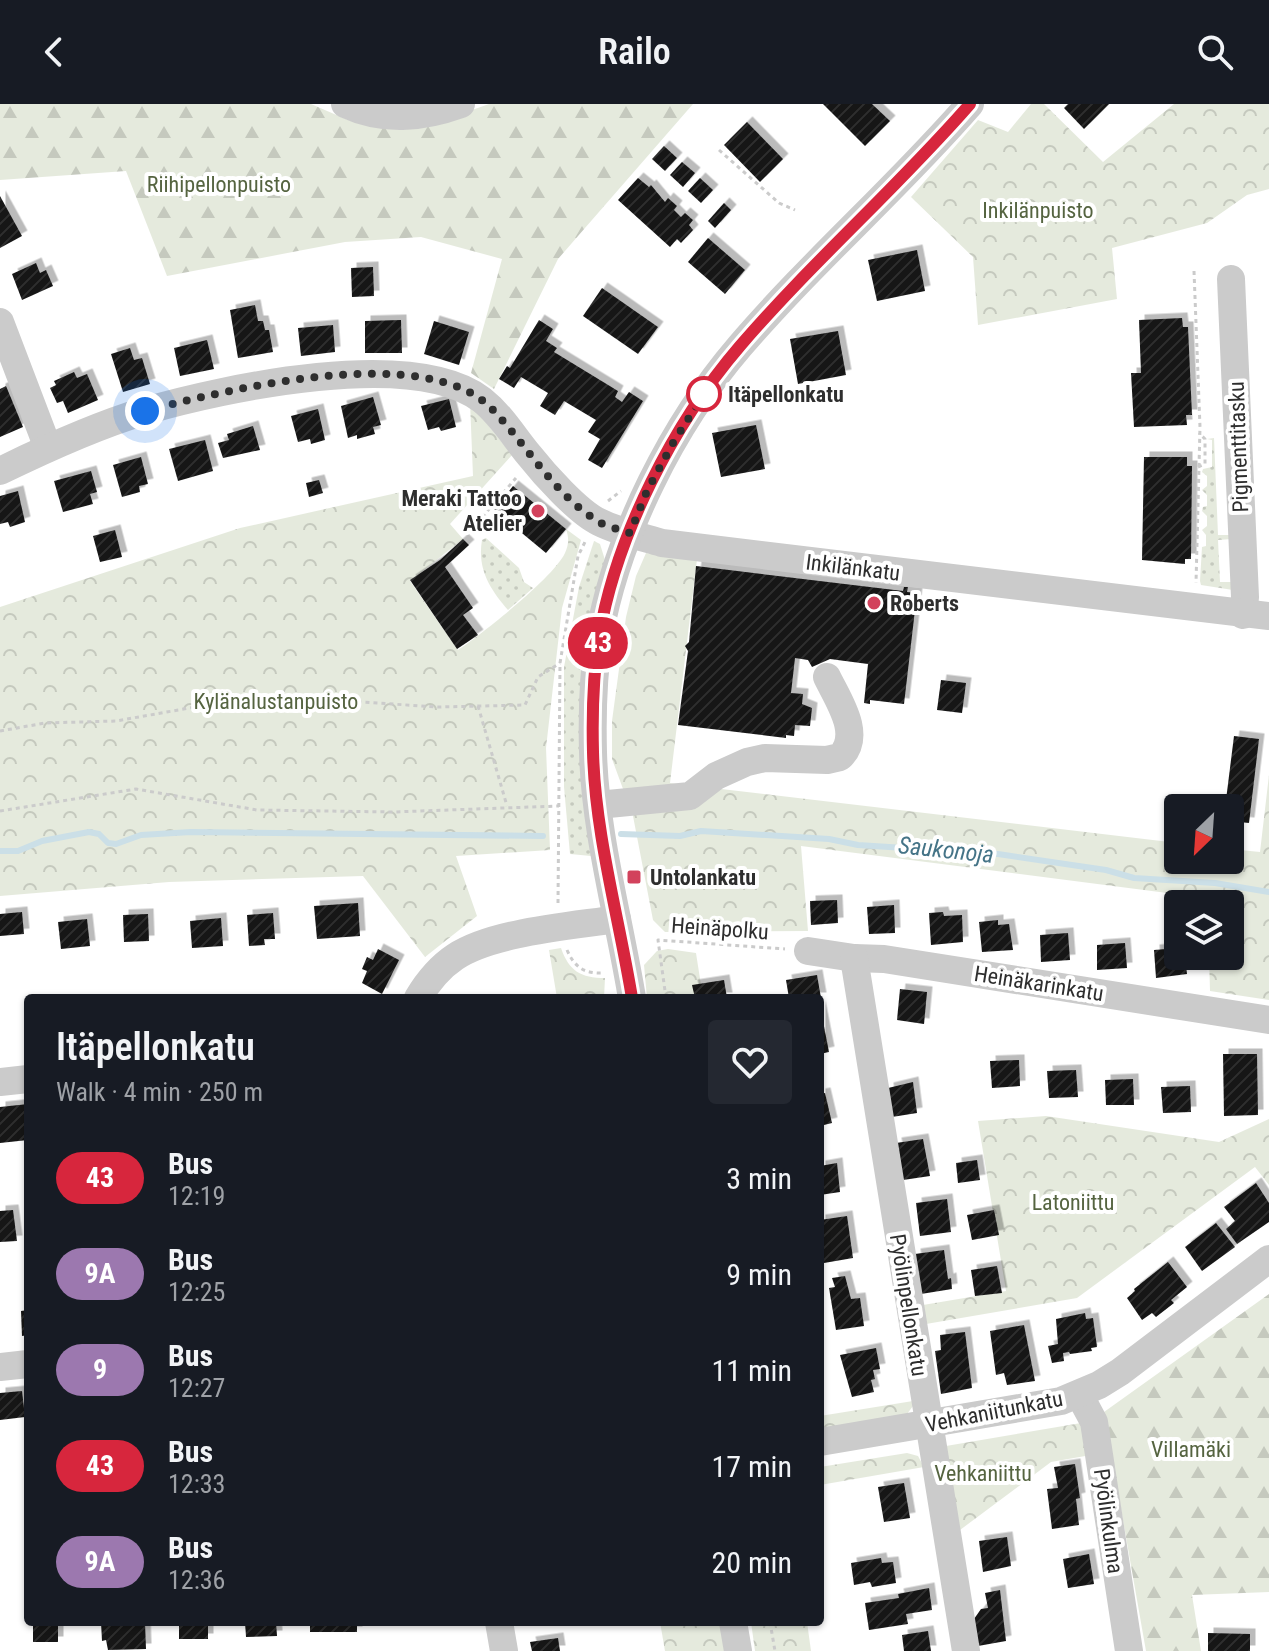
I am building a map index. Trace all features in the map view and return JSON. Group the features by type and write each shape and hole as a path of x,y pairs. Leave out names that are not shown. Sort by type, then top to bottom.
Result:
{"street":[{"path":"345,104 360,111 389,117 426,115 461,104"},
{"path":"631,994 598,805 593,754 594,673 599,636 614,574 647,491 673,443 717,375 740,346 970,104"},
{"name":"Pigmenttitasku","path":"1231,279 1245,597 1256,615"},
{"path":"0,322 48,448"},
{"name":"Inkilänkatu","path":"0,471 48,448 145,411 197,397 261,384 358,375 416,377 461,387 482,400 540,468 597,521 662,543 1256,615"},
{"path":"598,805 690,796 716,776 747,762 765,758 827,760 840,757 848,745 848,724 827,677"},
{"path":"421,994 438,971 476,946 617,919"},
{"name":"Heinäkarinkatu","path":"808,951 884,959 1269,1020"},
{"name":"Pyölinpellonkatu","path":"854,958 966,1651"},
{"path":"0,1082 24,1079"},
{"name":"Vehkaniitunkatu","path":"824,1441 1061,1401 1079,1394 1120,1372 1269,1259"},
{"path":"0,1367 24,1364"},
{"name":"Pyölinkulma","path":"1079,1394 1094,1422 1129,1651"},
{"path":"500,1626 504,1651"},
{"path":"734,1626 738,1651"}],"path":[{"path":"719,150 779,203 795,210"},
{"path":"1194,271 1199,433 1195,591"},
{"path":"486,517 484,515 516,478"},
{"path":"0,731 45,723 116,721 229,701 344,701 439,707 525,705 538,677 560,663"},
{"path":"478,706 508,808"},
{"path":"0,811 136,789 257,810 393,812 559,806"},
{"name":"Heinäpolku","path":"665,994 658,940 808,951"},
{"path":"771,1626 775,1651"}],"green space":[{"name":"Riihipellonpuisto","path":"0,104 311,104 348,120 402,130 430,125 489,104 693,104 558,259 494,389 471,373 502,259 421,237 345,242 167,276 126,171 0,180"},
{"name":"Inkilänpuisto","path":"1031,104 1044,104 1103,162 1174,104 1269,104 1269,189 1247,195 1207,223 1112,248 1117,299 978,325 973,257 911,197 978,120 1008,132"},
{"name":"Kylänalustanpuisto","path":"470,402 512,455 450,524 463,539 410,581 458,650 500,619 547,576 566,550 566,529 581,540 562,608 546,748 550,850 456,856 477,916 425,957 363,876 169,882 0,896 0,607 240,528 473,476"},
{"path":"1214,438 1218,535 1232,535 1232,539 1218,540 1220,582 1234,582 1233,590 1201,585 1200,581 1202,547 1206,546 1206,535 1202,530 1207,526 1207,516 1202,511 1207,506 1207,495 1202,490 1207,486 1207,476 1202,472 1212,467 1212,440 1207,439"},
{"path":"486,538 519,568 524,582 533,588 508,610 483,569 481,550 482,540"},
{"path":"594,541 600,544 605,560 591,856 570,854 564,787 564,667 579,587"},
{"path":"646,553 697,559 670,783 1164,841 1164,874 1244,874 1244,850 1260,852 1269,775 1269,1000 1210,991 1209,970 1244,970 1244,890 1164,890 1164,893 801,846 808,931 665,932 653,920 633,816 612,759 612,721 626,617 636,576"},
{"path":"561,948 572,968 583,975 605,978 604,994 556,994 549,950"},
{"path":"668,949 696,953 702,994 647,994 644,965 657,951"},
{"name":"Latoniittu","path":"1046,1116 1219,1142 1269,1119 1269,1185 1255,1167 1077,1298 926,1324 923,1305 1006,1291 978,1121"},
{"name":"Villamäki","path":"1269,1294 1269,1592 1192,1595 1201,1651 1146,1651 1104,1412"},
{"path":"913,1401 907,1414 824,1429 824,1415"},
{"name":"Vehkaniittu","path":"1081,1423 1091,1455 1051,1462 960,1530 946,1446"},
{"path":"907,1453 918,1456 924,1467 824,1484 824,1466"},
{"path":"661,1626 722,1626 726,1651 665,1651"},
{"path":"752,1626 808,1626 811,1651 755,1651"}],"building":[{"path":"823,104 872,104 890,121 865,146"},
{"path":"1068,104 1109,104 1084,129 1064,108"},
{"path":"747,122 783,159 760,182 724,145"},
{"path":"664,146 677,158 665,171 652,159"},
{"path":"682,162 695,173 683,187 670,175"},
{"path":"638,178 649,187 651,185 665,202 668,198 677,206 674,210 681,217 685,213 693,220 689,225 693,230 681,243 677,239 670,247 618,200"},
{"path":"700,178 713,190 701,203 688,191"},
{"path":"0,196 22,236 0,248"},
{"path":"724,203 731,210 715,228 708,221"},
{"path":"708,238 745,270 725,294 688,262"},
{"path":"917,250 925,291 877,301 868,260"},
{"path":"36,263 40,273 46,270 53,286 22,300 12,274"},
{"path":"373,267 374,296 352,297 351,268"},
{"path":"602,288 658,327 638,354 583,316"},
{"path":"255,305 258,321 263,321 265,330 269,330 273,352 238,358 230,310"},
{"path":"1182,318 1183,327 1188,327 1192,415 1186,415 1187,425 1134,427 1131,373 1141,373 1139,320"},
{"path":"401,320 402,353 365,353 365,321"},
{"path":"539,320 553,329 546,341 557,348 554,352 618,391 615,397 622,402 629,392 643,401 602,468 588,460 600,439 588,432 596,420 564,401 555,415 540,406 548,393 521,377 514,388 499,379 507,366 510,368"},
{"path":"434,321 469,332 459,365 424,354"},
{"path":"333,325 335,352 301,356 298,328"},
{"path":"838,331 846,375 798,384 790,339"},
{"path":"207,340 214,369 180,376 174,348"},
{"path":"130,348 134,360 142,358 150,384 123,392 111,354"},
{"path":"74,372 77,378 87,374 98,400 68,413 63,401 57,403 50,388 56,385 54,381"},
{"path":"6,386 23,427 0,437 0,389"},
{"path":"373,397 381,425 373,427 375,434 348,438 341,406"},
{"path":"449,399 456,427 428,430 421,406"},
{"path":"318,409 325,440 311,444 310,439 298,442 291,416"},
{"path":"756,425 765,469 721,477 712,433"},
{"path":"253,426 260,450 223,458 218,443 229,440 227,434"},
{"path":"205,440 213,471 178,481 169,449"},
{"path":"141,457 148,484 139,486 140,492 122,497 113,465"},
{"path":"1144,457 1187,457 1187,466 1192,466 1191,559 1185,559 1185,564 1142,560"},
{"path":"91,471 97,492 90,494 93,504 63,512 54,481"},
{"path":"319,480 323,493 309,497 306,483"},
{"path":"513,486 566,529 546,553 494,510"},
{"path":"18,491 25,522 10,527 8,522 0,524 0,496"},
{"path":"115,530 122,557 100,562 93,536"},
{"path":"463,539 469,545 445,567 473,608 463,615 478,635 457,649 410,580 440,560"},
{"path":"696,566 903,591 904,587 908,587 907,592 917,593 904,704 870,700 870,704 864,703 868,664 830,659 812,667 808,660 795,658 791,693 803,694 802,704 812,708 810,726 795,725 794,736 786,735 786,738 678,725"},
{"path":"941,680 966,683 962,713 937,710"},
{"path":"1234,736 1259,739 1249,823 1244,822 1244,794 1227,794"},
{"path":"837,900 838,923 811,925 810,901"},
{"path":"358,903 360,936 317,939 314,906"},
{"path":"894,905 895,933 869,934 867,907"},
{"path":"22,912 24,934 0,936 0,914"},
{"path":"943,912 944,916 962,915 963,942 931,945 929,913"},
{"path":"273,913 275,939 264,939 265,945 249,946 247,915"},
{"path":"148,914 149,941 124,942 123,915"},
{"path":"221,918 223,946 192,948 190,921"},
{"path":"87,919 90,946 61,949 58,922"},
{"path":"998,920 998,925 1009,924 1013,950 982,952 979,922"},
{"path":"1068,933 1070,960 1041,962 1040,935"},
{"path":"1125,943 1127,968 1097,970 1097,945"},
{"path":"378,949 399,960 382,994 362,983 367,971 362,969 367,957 373,960"},
{"path":"1164,949 1164,970 1187,970 1187,974 1156,978 1154,950"},
{"path":"817,975 820,994 788,994 786,980"},
{"path":"724,980 726,994 694,994 692,985"},
{"path":"900,989 927,992 924,1024 897,1020"},
{"path":"824,1026 829,1052 824,1053"},
{"path":"1223,1054 1257,1054 1258,1115 1224,1116"},
{"path":"1019,1060 1020,1086 992,1088 990,1061"},
{"path":"1076,1070 1078,1097 1049,1098 1047,1071"},
{"path":"1133,1079 1134,1105 1106,1105 1105,1080"},
{"path":"913,1082 917,1113 892,1117 888,1088"},
{"path":"1190,1086 1191,1112 1163,1113 1161,1087"},
{"path":"824,1093 832,1123 824,1125"},
{"path":"24,1104 24,1140 0,1143 0,1107"},
{"path":"923,1139 930,1176 903,1180 896,1143"},
{"path":"977,1160 980,1180 958,1183 956,1163"},
{"path":"837,1163 840,1192 824,1194 824,1165"},
{"path":"1256,1183 1269,1203 1269,1222 1237,1244 1226,1229 1235,1221 1224,1207"},
{"path":"947,1199 951,1232 920,1236 916,1203"},
{"path":"13,1210 17,1241 0,1242 0,1211"},
{"path":"994,1210 999,1235 972,1240 967,1215"},
{"path":"847,1216 853,1258 824,1263 824,1219"},
{"path":"1216,1223 1235,1247 1202,1271 1185,1247"},
{"path":"944,1250 952,1289 921,1294 915,1254"},
{"path":"1168,1262 1187,1287 1171,1300 1174,1303 1156,1317 1152,1313 1142,1320 1127,1298"},
{"path":"997,1266 1002,1293 975,1296 971,1270"},
{"path":"845,1276 851,1299 860,1298 864,1326 836,1330 829,1288 835,1287 832,1278"},
{"path":"21,1311 24,1311 22,1336"},
{"path":"1085,1313 1086,1319 1093,1318 1097,1347 1091,1348 1092,1351 1063,1353 1064,1361 1052,1363 1048,1346 1058,1344 1056,1319"},
{"path":"1024,1325 1035,1381 1007,1385 1004,1373 996,1375 990,1331"},
{"path":"965,1332 972,1388 941,1394 935,1351 941,1350 940,1335"},
{"path":"876,1348 880,1369 873,1370 875,1379 871,1380 874,1392 852,1397 840,1355"},
{"path":"22,1391 24,1417 0,1420 0,1393"},
{"path":"1075,1464 1080,1498 1076,1499 1079,1525 1052,1529 1047,1489 1058,1488 1054,1467"},
{"path":"904,1483 910,1518 884,1522 878,1487"},
{"path":"1007,1537 1011,1566 983,1572 979,1541"},
{"path":"1089,1554 1094,1584 1068,1588 1063,1559"},
{"path":"881,1558 882,1563 893,1562 896,1583 872,1587 870,1582 854,1585 851,1563"},
{"path":"929,1588 932,1610 906,1614 908,1624 869,1630 865,1603 899,1598 898,1594"},
{"path":"1000,1590 1006,1641 978,1646 974,1619 981,1609 988,1608 985,1593"},
{"path":"33,1626 58,1626 58,1642 33,1642"},
{"path":"101,1626 145,1626 146,1649 108,1650 106,1640 102,1641"},
{"path":"179,1626 208,1626 208,1639 179,1639"},
{"path":"245,1626 276,1626 277,1636 246,1637"},
{"path":"310,1626 357,1626 357,1632 310,1632"},
{"path":"928,1631 931,1651 904,1651 902,1635"},
{"path":"1208,1633 1250,1634 1250,1651 1208,1651"},
{"path":"558,1638 560,1651 532,1651 530,1642"}],"waterway":[{"name":"Saukonoja","path":"621,834 680,836 701,831 998,854 1106,870 1134,878 1215,883 1269,892"},
{"path":"0,851 18,851 42,841 89,832 116,844 141,835 191,832 543,836"}],"bus line":[{"name":"43","path":"631,994 598,805 593,754 594,673 599,636 614,574 647,491 673,443 717,375 770,313 970,104"}],"place":[{"name":"Itäpellonkatu","path":"704,394"},
{"name":"Meraki Tattoo Atelier","path":"538,511"},
{"name":"Roberts","path":"874,603"},
{"name":"Untolankatu","path":"634,877"}],"route":[{"path":"145,411 261,384 326,377 396,375 451,384 470,392 491,408 540,468 597,521 630,533 647,491 704,394"}]}
